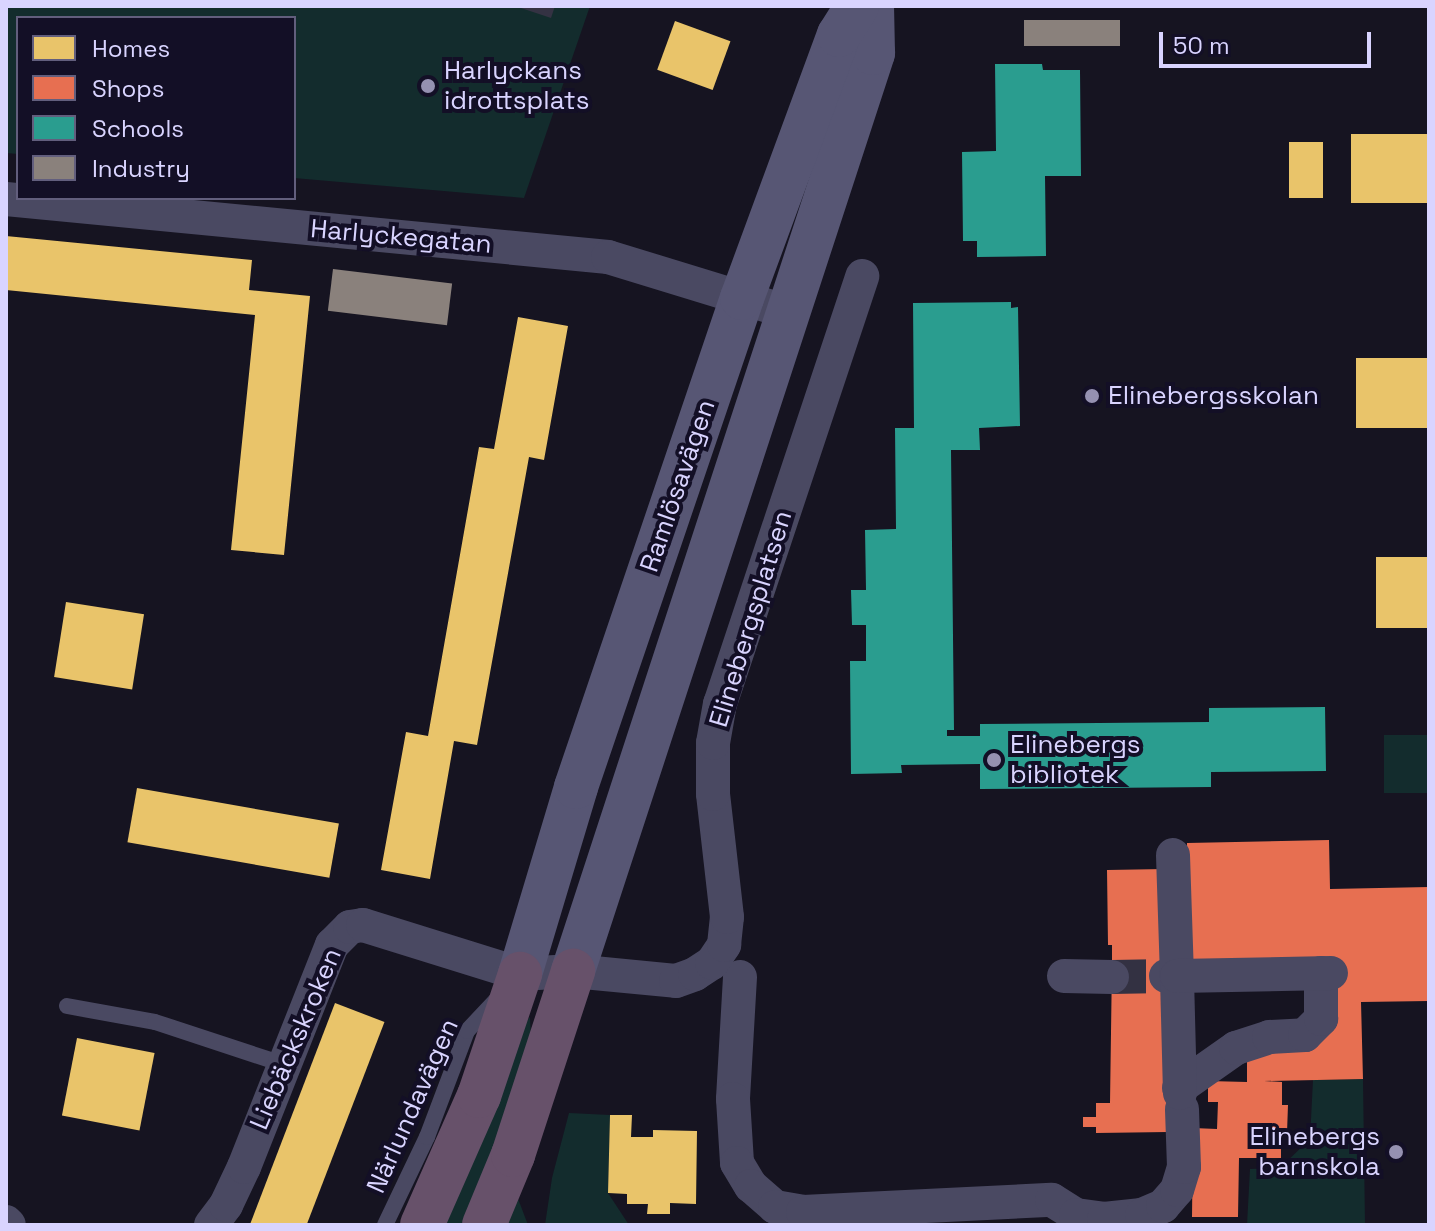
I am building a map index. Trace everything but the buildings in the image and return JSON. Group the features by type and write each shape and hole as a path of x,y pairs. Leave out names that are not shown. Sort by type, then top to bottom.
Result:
{"highway":[{"path":"484,1225 513,1155 573,971"},
{"path":"422,1225 479,1096 520,974"}],"street":[{"name":"Ramlösavägen","path":"520,974 576,787 742,298 839,35 857,6"},
{"name":"Ramlösavägen","path":"573,971 873,53 872,6"},
{"name":"Harlyckegatan","path":"16,200 608,257 788,312"},
{"name":"Elinebergsplatsen","path":"520,974 573,971 676,981 712,963 724,945 727,917 713,794 713,743 720,704 862,276"},
{"path":"740,977 733,1099 737,1163 751,1186 775,1207 803,1212 1052,1200 1076,1215 1104,1219 1142,1215 1163,1206 1177,1190 1184,1167 1171,976 1173,855"},
{"name":"Liebäckskroken","path":"211,1225 226,1205 244,1167 332,945 350,927 363,925 520,974"},
{"path":"1171,976 1326,973 1321,1019 1305,1035 1269,1037 1236,1048 1180,1092"},
{"path":"1064,976 1112,977"}],"lane":[{"name":"Närlundavägen","path":"385,1225 427,1137 467,1031 520,974"},
{"path":"67,1006 155,1022 283,1064"}],"green space":[{"name":"Harlyckans idrottsplats","path":"6,6 590,6 524,198 296,178 296,16 16,16 16,154 6,153"},
{"path":"1384,735 1429,735 1429,793 1384,793"},
{"path":"530,1017 531,1041 482,1179 461,1225 438,1225 516,1033"},
{"path":"1363,1079 1365,1225 1247,1225 1250,1169 1280,1168 1310,1139 1313,1080"},
{"path":"569,1113 610,1115 608,1193 629,1225 545,1225 552,1178"},
{"path":"517,1196 528,1225 504,1225"}],"tunnel":[{"path":"1112,977 1166,976"}],"place":[{"name":"Harlyckans idrottsplats","path":"428,86"},
{"name":"Elinebergsskolan","path":"1092,396"},
{"name":"Elinebergs bibliotek","path":"994,760"},
{"name":"Elinebergs barnskola","path":"1396,1152"}]}
